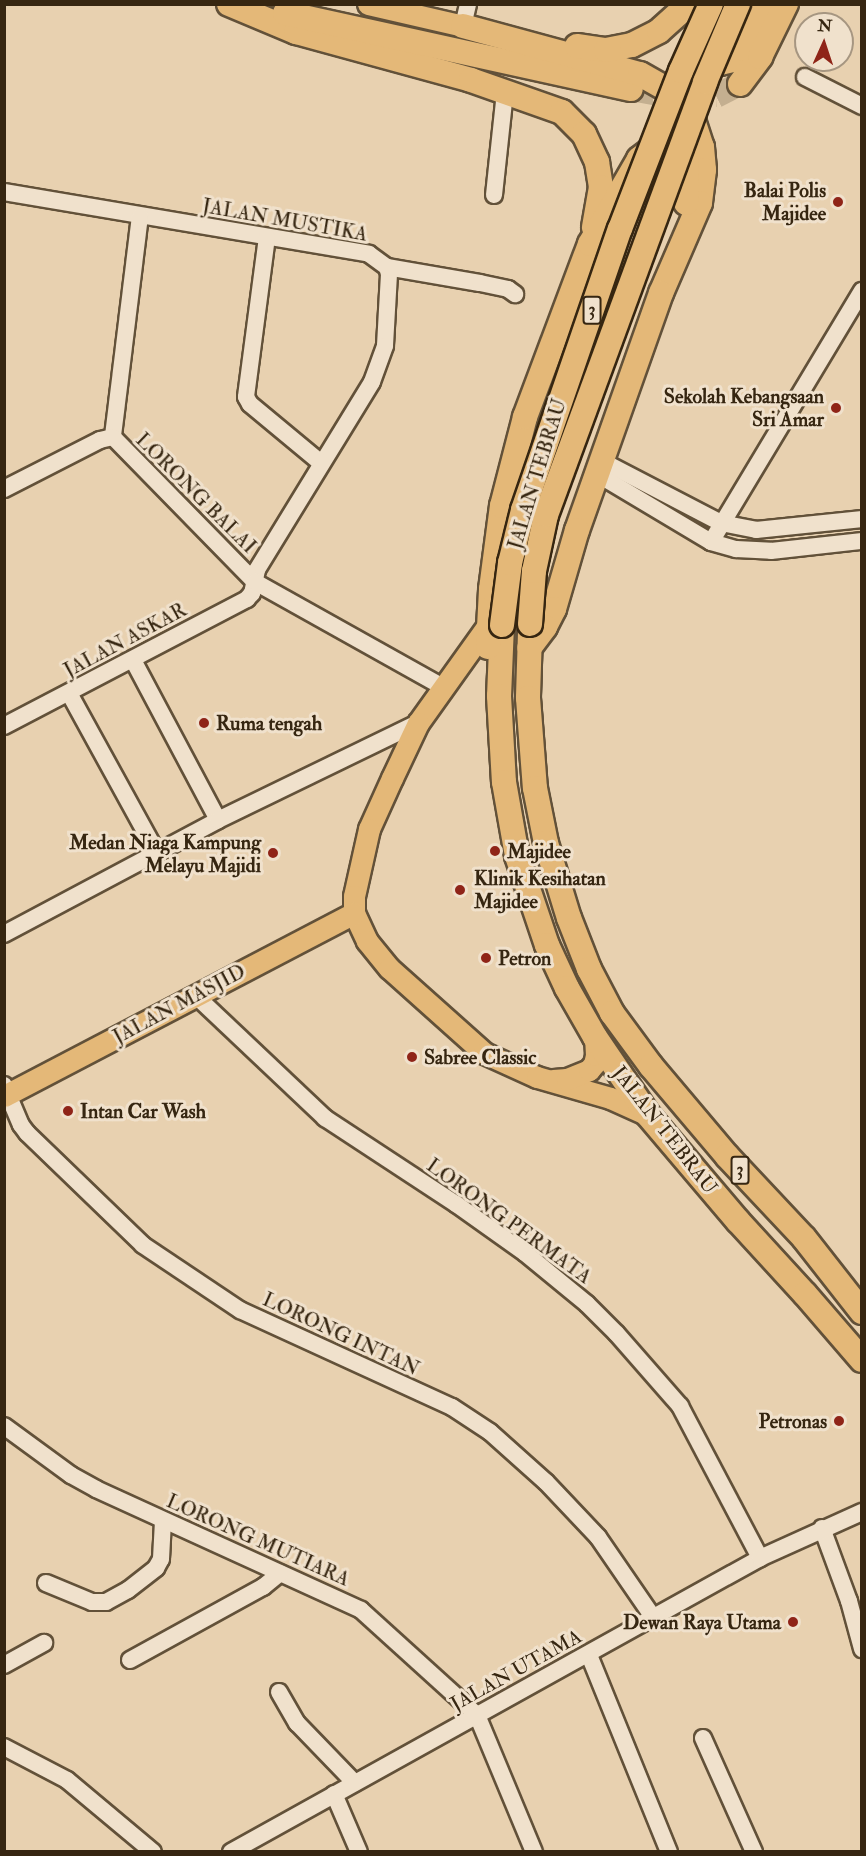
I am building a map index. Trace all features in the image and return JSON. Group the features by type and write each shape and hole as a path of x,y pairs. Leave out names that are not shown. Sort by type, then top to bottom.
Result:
{"highway":[{"path":"229,4 296,32 505,92 562,112 584,134 597,162 601,187 590,244 522,428 502,506 495,625"},
{"path":"244,4 631,89"},
{"path":"465,15 606,50 632,45 658,31 680,12 684,4"},
{"path":"692,4 686,28 690,43 704,57 720,63 733,60 744,49 766,4"},
{"name":"JALAN TEBRAU","path":"711,4 681,71 621,230 523,510 495,625 504,782 517,856 547,945 595,1037 648,1115 861,1360"},
{"name":"JALAN TEBRAU","path":"738,4 705,82 546,515 534,571 530,636 528,698 535,788 553,865 569,918 589,969 612,1013 651,1066 832,1274 861,1311"},
{"path":"740,84 760,57 786,4"},
{"path":"465,15 640,75 677,95 694,123 702,147 704,170 700,203 661,293 554,609 545,627 530,636"},
{"path":"590,244 639,159 652,148 670,147 680,151 687,163 684,238"},
{"path":"805,1294 813,1297 827,1297 834,1288 832,1274"}],"main road":[{"path":"368,4 465,15"},
{"path":"495,625 443,687 418,723 369,829 354,896 354,913 367,941 389,968 484,1053 547,1080 610,1098 648,1115"},
{"name":"JALAN MASJID","path":"6,1091 196,996 354,913"},
{"path":"547,1080 567,1079 589,1070 594,1064 596,1055 595,1037"}],"street":[{"path":"805,77 861,106"},
{"path":"494,195 505,92"},
{"name":"JALAN MUSTIKA","path":"4,192 369,254 387,267 480,283 508,289 515,294"},
{"name":"LORONG BALAI","path":"140,216 113,438 255,582 443,687"},
{"path":"267,237 246,397 250,404 321,463"},
{"path":"255,582 257,570 372,382 385,346 389,274 387,267"},
{"path":"711,542 861,291"},
{"path":"4,489 100,440 113,438"},
{"path":"600,468 721,523 756,530 861,519"},
{"path":"600,468 711,542 736,549 771,551 861,541"},
{"name":"JALAN ASKAR","path":"4,726 247,599 252,593 255,582"},
{"path":"133,660 218,820"},
{"path":"69,693 157,853"},
{"path":"4,934 218,820 418,723"},
{"name":"LORONG PERMATA","path":"196,996 325,1118 456,1204 525,1253 587,1304 617,1334 680,1406 760,1558"},
{"name":"LORONG INTAN","path":"6,1091 27,1133 143,1245 240,1310 279,1330 452,1407 490,1432 546,1482 597,1537 653,1617"},
{"name":"LORONG MUTIARA","path":"4,1426 71,1475 163,1521 362,1610 477,1715"},
{"name":"JALAN UTAMA","path":"822,1528 843,1510 861,1500"},
{"name":"JALAN UTAMA","path":"231,1851 589,1655 760,1558 861,1512"},
{"path":"46,1583 92,1602 106,1602 128,1590 156,1568 161,1559 163,1521"},
{"path":"822,1528 849,1601 861,1649"},
{"path":"130,1660 263,1587 280,1573"},
{"path":"4,1665 44,1643"},
{"path":"589,1655 669,1851"},
{"path":"279,1692 297,1723 355,1783"},
{"path":"477,1715 534,1851"},
{"path":"703,1738 754,1851"},
{"path":"4,1748 67,1780 153,1851"},
{"path":"334,1794 359,1851"}],"tunnel":[{"path":"631,89 680,98 716,96 740,84"}],"place":[{"name":"Balai Polis Majidee","path":"838,202"},
{"name":"Sekolah Kebangsaan Sri Amar","path":"836,408"},
{"name":"Ruma tengah","path":"204,723"},
{"name":"Majidee","path":"495,851"},
{"name":"Medan Niaga Kampung Melayu Majidi","path":"273,853"},
{"name":"Klinik Kesihatan Majidee","path":"460,890"},
{"name":"Petron","path":"486,958"},
{"name":"Sabree Classic","path":"412,1057"},
{"name":"Intan Car Wash","path":"68,1111"},
{"name":"Petronas","path":"839,1421"},
{"name":"Dewan Raya Utama","path":"793,1622"}]}
